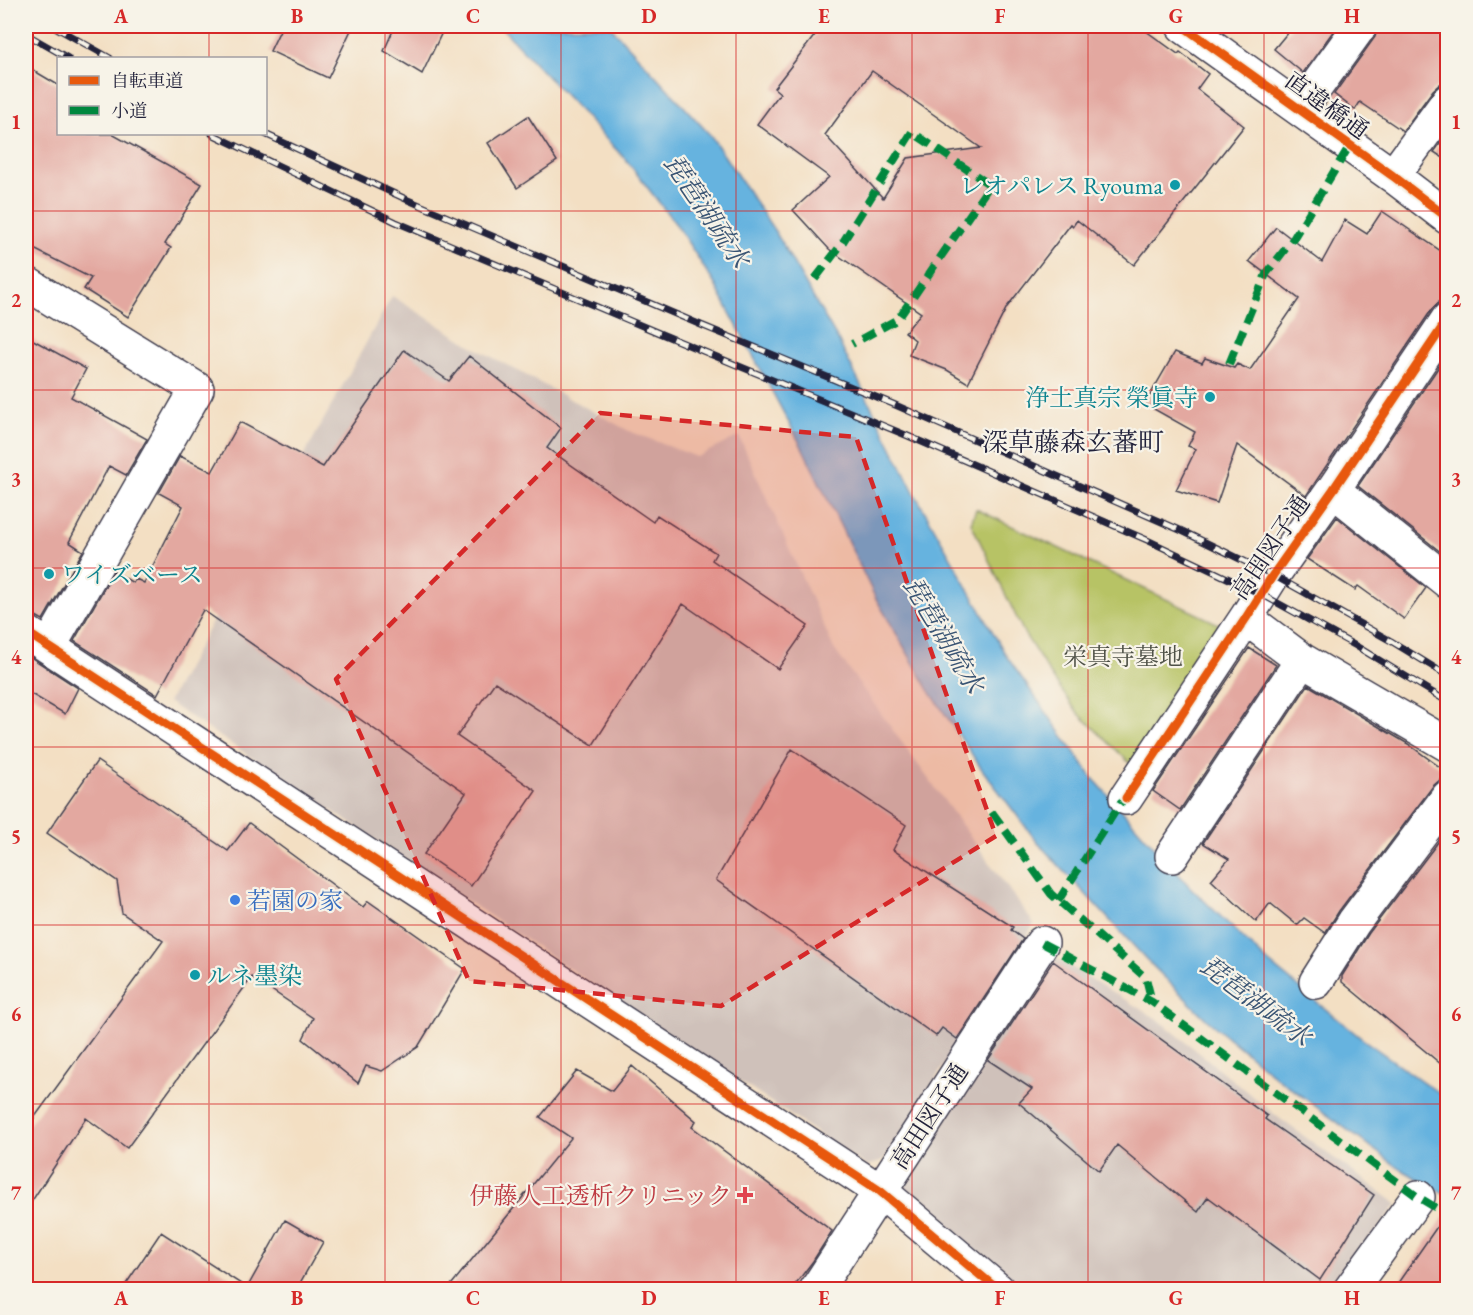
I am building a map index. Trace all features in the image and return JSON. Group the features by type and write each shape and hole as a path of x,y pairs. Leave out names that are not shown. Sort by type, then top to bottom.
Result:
{"street":[{"name":"直違橋通","path":"1183,26 1448,218"},
{"path":"1300,109 1360,26"},
{"path":"1393,177 1448,101"},
{"path":"28,290 198,389 37,639 879,1191 998,1290"},
{"name":"高田図子通","path":"1126,798 1273,575 1448,319"},
{"path":"1333,490 1448,582"},
{"path":"1246,618 1302,660 1448,745"},
{"path":"1172,856 1302,660"},
{"path":"1316,982 1354,922 1448,797"},
{"name":"高田図子通","path":"816,1290 1042,943"},
{"path":"1350,1290 1418,1197"}],"highlighted area":[{"path":"600,413 856,437 996,836 721,1006 469,981 336,679"}],"shaded area":[{"path":"392,296 477,349 629,431 697,457 739,436 834,649 1034,924 883,1161 867,1166 168,702"},
{"path":"1049,954 1159,1020 1279,1118 1397,1204 1332,1289 1021,1290 907,1201 902,1187"}],"green space":[{"name":"栄真寺墓地","path":"976,509 1225,627 1133,766 1077,712 1025,635 971,523"}],"water":[{"name":"琵琶湖疏水","path":"500,26 610,26 711,136 776,233 838,340 915,494 1007,657 1092,777 1190,887 1269,963 1361,1038 1447,1099 1447,1196 1399,1168 1276,1077 1207,1020 1146,959 1038,843 981,768 929,690 875,597 803,449 714,283 678,227 627,161"}],"building":[{"path":"282,26 353,26 328,78 270,51"},
{"path":"395,26 445,26 422,74 384,51"},
{"path":"822,26 1139,26 1178,54 1180,52 1208,74 1197,89 1244,126 1134,265 1077,220 1073,226 1071,224 1007,307 968,383 947,370 909,355 915,340 905,332 921,313 829,249 793,210 829,177 757,124 780,93 774,88","holes":["872,71 981,148 908,158 883,198 825,135"]},
{"path":"1293,26 1337,26 1303,73 1274,49"},
{"path":"1378,26 1448,26 1448,83 1440,84 1433,90 1403,131 1360,102 1355,110 1334,94 1375,37"},
{"path":"26,66 57,84 57,135 114,135 202,184 165,244 171,248 128,317 84,289 91,278 26,245"},
{"path":"528,116 557,161 517,188 488,143"},
{"path":"1448,133 1448,161 1434,152"},
{"path":"1382,211 1448,256 1448,301 1439,302 1432,309 1306,496 1237,445 1217,503 1176,490 1196,449 1188,446 1195,432 1145,404 1175,352 1202,363 1205,358 1234,368 1237,364 1250,370 1299,299 1249,261 1276,227 1322,262 1345,220 1367,234"},
{"path":"26,336 86,369 71,397 147,439 126,475 109,466 69,542 83,551 43,620 26,613"},
{"path":"404,350 449,381 469,356 561,428 547,448 653,522 657,515 716,553 712,560 808,626 778,669 683,604 593,745 495,682 457,736 536,791 471,886 424,854 466,793 203,610 157,695 74,641 114,571 133,583 136,579 144,583 183,506 159,493 180,456 212,472 240,422 323,467"},
{"path":"1448,353 1448,557 1447,557 1358,486"},
{"path":"1337,517 1426,588 1404,619 1358,586 1355,590 1307,559"},
{"path":"1249,648 1276,665 1180,810 1153,791"},
{"path":"26,654 78,688 65,714 26,691"},
{"path":"1308,685 1408,744 1448,773 1448,779 1440,780 1433,786 1325,933 1304,918 1297,925 1270,903 1256,922 1211,880 1229,859 1203,843"},
{"path":"792,749 906,825 893,850 1013,927 1011,930 1023,939 957,1039 942,1028 936,1036 716,880"},
{"name":"ルネ墨染","path":"97,761 228,851 249,823 363,907 368,901 465,969 418,1047 382,1071 366,1066 358,1083 303,1039 313,1018 252,977 127,1148 86,1118 26,1210 26,1129 163,941 122,913 117,881 47,833"},
{"path":"1448,829 1448,1070 1342,982 1342,976 1369,933"},
{"path":"1053,961 1267,1116 1265,1119 1374,1195 1320,1280 1208,1197 1198,1212 1117,1145 1099,1171 1019,1103 1032,1089 988,1060"},
{"path":"632,1066 696,1121 692,1127 832,1231 791,1290 447,1290 571,1138 540,1117 577,1071 612,1091"},
{"path":"1448,1211 1448,1290 1393,1290"},
{"path":"285,1220 323,1242 296,1290 122,1290 161,1232 247,1288"}],"railway":[{"path":"53,26 108,57"},
{"path":"26,34 66,57"},
{"path":"214,135 396,222 908,436 1147,540 1261,594 1356,646 1448,702"},
{"path":"267,135 408,200 893,404 1180,530 1273,575 1391,641 1448,676"}],"marked path":[{"path":"815,279 841,245 912,132 990,185 898,319 852,344"},
{"path":"1229,364 1266,274 1293,239 1350,145"},
{"path":"1058,901 1126,798"},
{"path":"992,812 1051,894 1146,978 1152,1002"},
{"path":"1042,943 1152,1002 1418,1197 1448,1215"}],"cycle path":[{"path":"1183,26 1448,218"},
{"path":"1126,798 1273,575 1448,319"},
{"path":"26,632 880,1191 998,1290"}],"place":[{"name":"レオパレス Ryouma","path":"1175,185"},
{"name":"浄土真宗 榮眞寺","path":"1210,397"},
{"name":"ワイズベース","path":"49,574"},
{"name":"若園の家","path":"235,900"},
{"name":"ルネ墨染","path":"195,975"},
{"name":"伊藤人工透析クリニック","path":"745,1195"}],"district":[{"name":"深草藤森玄蕃町","path":"1073,442"}]}
